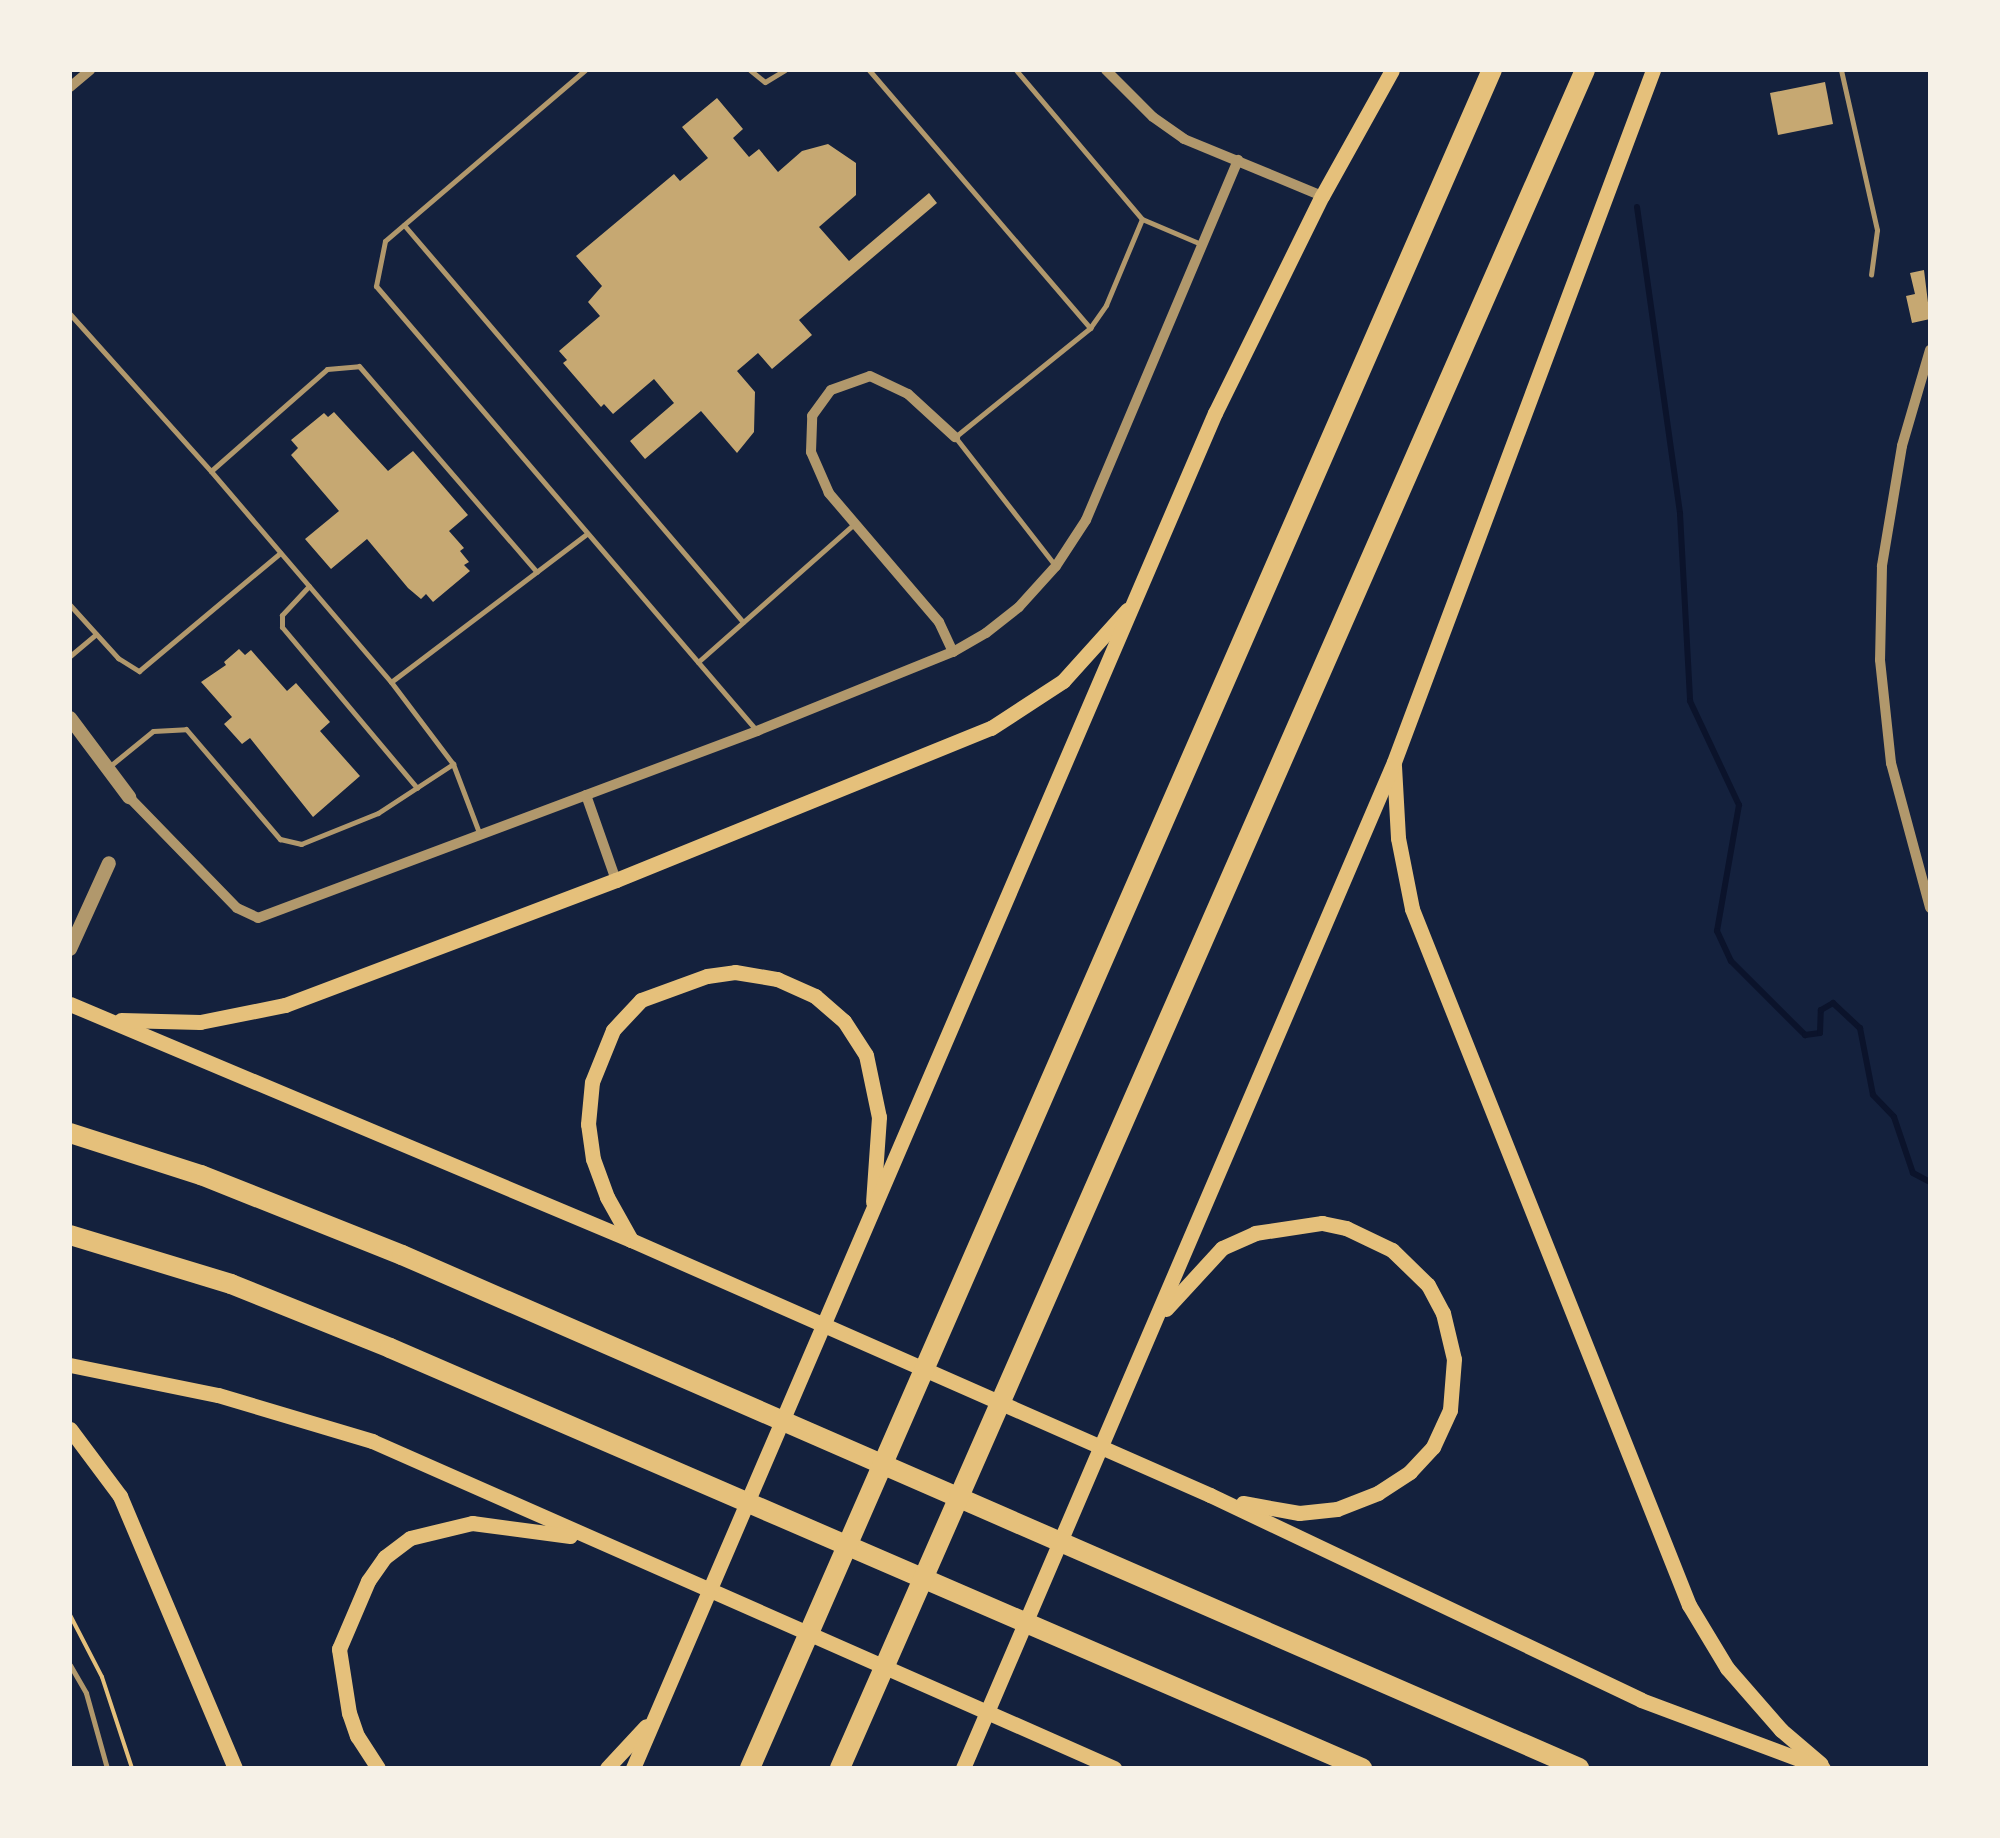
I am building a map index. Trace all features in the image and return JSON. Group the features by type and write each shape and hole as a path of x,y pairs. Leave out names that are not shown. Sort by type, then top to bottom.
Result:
{"highway":[{"path":"753,1763 1492,70"},
{"path":"840,1768 1586,70"},
{"path":"70,1133 201,1174 402,1255 1579,1768"},
{"path":"70,1235 231,1284 390,1348 1362,1768"}],"main road":[{"path":"633,1768 1140,596 1215,413 1322,196 1392,70"},
{"path":"964,1768 1394,762 1654,70"},
{"path":"106,1019 200,1022 285,1005 616,880 991,728 1063,681 1140,596"},
{"path":"1394,762 1398,838 1412,909 1689,1605 1726,1668 1781,1730 1825,1768"},
{"path":"631,1240 606,1197 589,1141 589,1100 598,1062 613,1030 642,1000 679,983 735,972 777,979 815,996 844,1021 866,1055 880,1135 870,1222"},
{"path":"70,1004 631,1240 1210,1496 1641,1700 1825,1768"},
{"path":"1156,1321 1222,1248 1256,1232 1322,1222 1346,1228 1392,1250 1428,1285 1443,1314 1454,1360 1450,1410 1433,1447 1410,1472 1378,1493 1337,1508 1274,1511 1210,1496"},
{"path":"70,1365 218,1395 326,1425 404,1454 1114,1768"},
{"path":"70,1429 120,1496 234,1768"},
{"path":"378,1768 357,1736 349,1713 339,1649 368,1581 385,1557 410,1538 472,1524 501,1524 590,1539"},
{"path":"607,1768 655,1715"}],"street":[{"path":"70,87 90,70"},
{"path":"1106,70 1153,117 1184,139 1322,196"},
{"path":"70,718 129,796 237,908 258,918 757,731 953,652 1018,607 1056,566 1086,520 1238,160"},
{"path":"1930,350 1902,446 1882,566 1880,660 1890,763 1930,908"},
{"path":"953,652 938,622 830,493 811,452 812,416 831,390 870,376 908,394 955,437"},
{"path":"586,795 616,880"},
{"path":"70,949 109,863"}],"lane":[{"path":"585,70 384,240 376,286 757,731"},
{"path":"750,70 765,82 786,70"},
{"path":"869,70 1090,328"},
{"path":"1016,70 1142,219 1201,244"},
{"path":"1841,70 1877,230 1871,275"},
{"path":"1056,566 955,437 1090,328 1106,305 1142,219"},
{"path":"404,224 742,622"},
{"path":"70,314 211,471 390,682 453,764 480,835"},
{"path":"211,471 327,369 359,366 537,572"},
{"path":"698,662 855,524"},
{"path":"390,682 588,534"},
{"path":"70,604 118,658 139,671 280,552"},
{"path":"309,586 282,615 282,628 417,788"},
{"path":"70,656 96,634"},
{"path":"110,766 154,731 186,730 280,839 301,844 378,814 453,764"},
{"path":"70,1665 86,1693 108,1768"}],"path":[{"path":"70,1615 102,1677 132,1768"}],"building":[{"path":"1825,82 1833,124 1778,135 1770,93"},
{"path":"717,98 743,129 733,138 749,157 759,149 778,172 802,151 828,144 856,163 856,195 819,227 849,261 929,193 937,203 799,320 812,335 772,369 758,353 737,371 755,392 754,432 737,453 701,411 645,459 630,441 674,403 654,379 613,414 604,404 601,407 563,363 567,360 559,351 600,316 588,302 602,286 576,256 674,174 680,181 708,158 682,127"},
{"path":"1924,270 1930,319 1912,323 1906,296 1915,294 1910,273"},
{"path":"334,412 388,471 413,451 468,515 449,531 464,548 460,551 469,562 464,565 470,571 433,602 426,594 421,599 408,588 367,539 331,569 305,539 339,511 291,455 298,448 291,440 324,413 328,417"},
{"path":"239,649 245,655 251,650 287,691 296,683 330,722 320,731 360,776 313,817 250,738 242,744 224,724 232,717 201,682 226,665 224,662"}],"waterway":[{"path":"1637,207 1680,514 1690,701 1739,805 1717,931 1731,961 1805,1035 1820,1033 1821,1010 1833,1003 1860,1028 1873,1095 1894,1117 1913,1173 1930,1182"}]}
